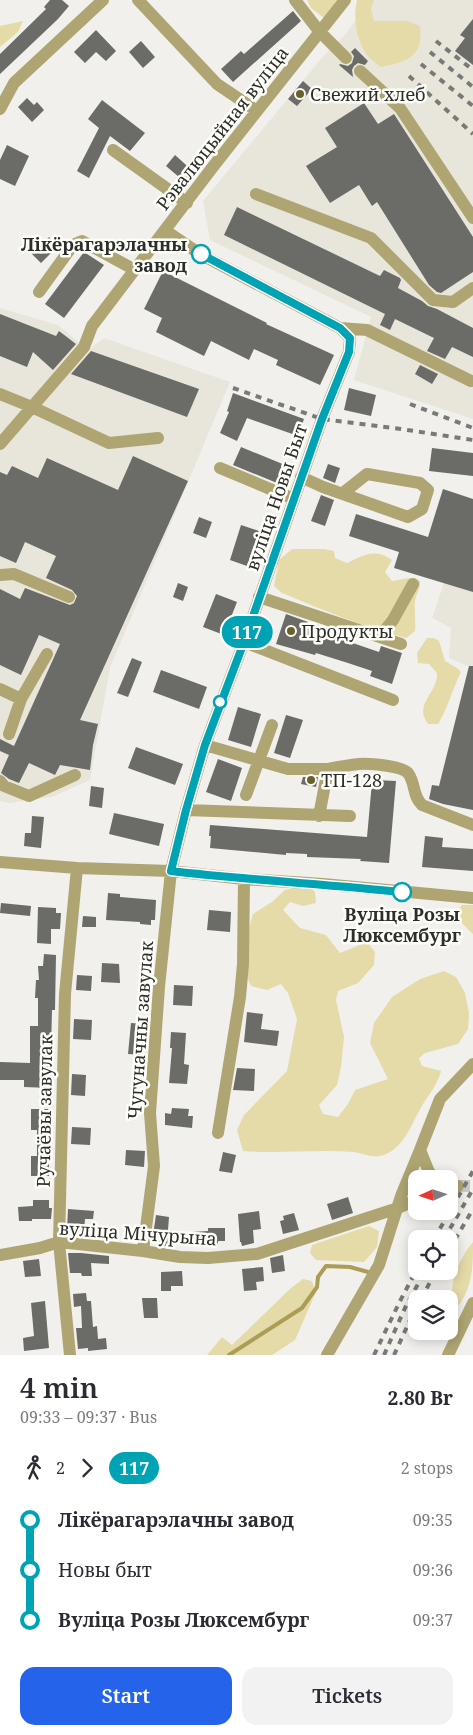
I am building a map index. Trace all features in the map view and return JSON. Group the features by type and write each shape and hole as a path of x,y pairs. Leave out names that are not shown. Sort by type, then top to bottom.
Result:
{"street":[{"path":"0,109 14,83 104,0"},
{"path":"138,0 217,84 257,111"},
{"path":"295,0 319,31 346,58"},
{"name":"Рэвалюцыйная вуліца","path":"0,444 84,347 92,326 134,270 345,0"},
{"path":"360,70 400,108 473,218"},
{"path":"113,150 186,203"},
{"path":"256,194 371,238 433,300 453,302 473,288"},
{"path":"166,230 200,254 340,328 367,330 471,381"},
{"path":"39,292 73,245 82,241 134,270"},
{"name":"вуліца Новы Быт","path":"171,871 205,745 244,642 322,419 349,352 350,338 340,328"},
{"path":"0,394 109,443 158,438"},
{"path":"220,468 294,498"},
{"path":"301,477 343,493 408,517 422,510 428,490 420,483 367,474 343,493"},
{"path":"0,575 14,574 69,597"},
{"path":"373,634 385,630 394,620 413,584"},
{"path":"259,597 401,644"},
{"path":"244,642 393,700"},
{"path":"8,734 21,698 46,654"},
{"path":"0,689 21,698"},
{"path":"246,795 272,725"},
{"path":"205,745 288,769 328,769 360,764 402,768 408,773 414,786 416,798 422,805 473,826"},
{"path":"319,816 328,769"},
{"path":"0,781 4,786 29,796 75,775"},
{"path":"186,810 350,816"},
{"path":"0,862 77,868 171,871 473,898"},
{"name":"Ручаёвы завулак","path":"70,1355 59,1242 65,994 77,868"},
{"name":"Чугуначны завулак","path":"144,1251 154,1166 150,1113 159,987 171,871"},
{"path":"218,1133 240,997 243,964 244,879"},
{"path":"327,1355 379,1265 398,1208 440,1099 473,1064"},
{"path":"420,1150 428,1170"},
{"name":"вуліца Мічурына","path":"0,1255 40,1248 59,1242 144,1251 180,1257 208,1258 258,1254 408,1204"},
{"path":"448,1355 473,1303"}],"shaded area":[{"path":"307,0 339,0 324,18 311,8"},
{"path":"357,0 374,0 371,9 374,21 407,21 420,26 420,42 415,53 405,60 381,67 369,58 358,35 355,21"},
{"path":"371,0 473,0 473,419 354,380 371,317 210,240 203,201 326,53 344,36"},
{"path":"23,21 18,32 0,47 0,26"},
{"path":"0,308 58,325 88,350 104,338 230,382 110,668 90,780 52,797 9,803 0,801"},
{"path":"473,498 473,668 449,658 451,628 432,618"},
{"path":"292,549 324,549 334,551 335,558 347,563 369,554 380,554 392,560 385,572 392,581 410,578 420,581 415,601 415,631 406,638 390,634 343,618 282,593 274,586 279,560"},
{"path":"427,638 434,638 439,641 445,661 461,672 445,712 438,724 428,724 423,710 434,687 437,673 429,664 418,663 417,653"},
{"path":"296,887 309,887 315,892 316,903 303,906 290,902 283,910 300,928 326,935 340,953 367,942 375,952 374,965 358,983 338,991 336,1000 344,1037 341,1067 337,1085 319,1105 323,1114 338,1117 348,1104 355,1090 388,1079 370,1043 374,1023 392,997 420,979 444,971 456,977 465,993 469,1013 468,1029 458,1044 425,1053 419,1058 422,1066 441,1071 438,1080 401,1142 388,1153 380,1156 340,1151 243,1151 237,1130 244,1115 287,1071 297,1019 288,993 281,984 267,990 251,986 245,972 248,933 253,914 272,902 285,890"},
{"path":"462,905 473,905 473,934 460,921 457,912"},
{"path":"369,1226 379,1231 377,1247 364,1262 316,1260 310,1253 312,1245"},
{"path":"473,1242 469,1283 467,1291 458,1306 458,1290 452,1289 454,1280 458,1280 459,1263"},
{"path":"303,1279 312,1281 316,1292 295,1340 272,1355 207,1355 222,1337 232,1345 291,1288"}],"building":[{"path":"50,0 62,0 69,6 58,19 0,74 0,54 46,9 44,7"},
{"path":"293,11 301,21 233,82 221,69 241,51 244,54"},
{"path":"473,19 473,65 455,51 465,38 460,35"},
{"path":"96,30 116,51 106,61 96,52 85,63 74,52"},
{"path":"141,41 155,57 143,68 129,52"},
{"path":"355,48 368,61 365,65 358,63 354,66 352,70 353,77 339,65 348,66 352,63 354,56 351,52"},
{"name":"Свежий хлеб","path":"303,81 312,89 297,106 288,99"},
{"path":"27,98 34,105 37,102 44,110 32,122 18,107"},
{"path":"102,100 145,133 130,151 110,136 89,178 77,171 99,128 88,119"},
{"path":"364,103 378,124 394,114 473,237 473,272 441,293 429,285 377,202 372,206 359,185 330,203 306,166 337,147 325,128"},
{"path":"7,145 29,156 15,186 0,179 0,160"},
{"path":"175,155 195,173 186,183 166,166"},
{"path":"237,207 380,276 384,270 400,278 398,288 428,306 473,328 473,357 452,347 445,359 427,351 434,338 395,319 390,330 380,325 385,314 224,235"},
{"path":"49,237 58,246 41,263 32,254"},
{"path":"84,252 104,265 64,318 45,304"},
{"path":"163,271 266,324 334,355 320,385 276,365 278,360 254,349 249,360 211,341 204,356 156,332 162,318 144,309"},
{"path":"0,314 56,336 59,331 76,344 53,370 33,352 27,367 0,356"},
{"path":"91,351 199,389 187,417 71,374"},
{"path":"420,365 438,374 432,384 415,374"},
{"path":"349,388 376,395 371,416 344,410"},
{"path":"233,393 304,419 298,436 247,418 237,441 220,433 229,412 227,411"},
{"path":"241,447 285,465 277,483 233,465"},
{"path":"432,448 473,453 473,476 429,471"},
{"path":"133,456 188,481 80,720 98,724 90,770 60,765 55,775 29,763 19,783 1,773 9,755 0,751 0,739 14,746 60,644 39,635 21,675 0,665 0,589 20,599 25,588 70,605 74,603 77,596 72,590 46,578 56,556 25,542 16,563 0,556 0,472 7,475 12,466 38,478 47,458 118,490"},
{"path":"328,464 340,468 335,483 323,478"},
{"path":"443,489 473,499 473,592 394,568 399,552 349,536 356,514 428,537"},
{"path":"321,495 334,500 325,526 311,521"},
{"path":"199,517 212,522 206,538 193,533"},
{"path":"241,525 259,531 247,566 230,560"},
{"path":"178,583 188,587 183,601 173,597"},
{"path":"216,594 237,602 224,635 203,627"},
{"path":"286,614 308,622 306,627 379,652 381,646 402,653 392,684 370,676 372,671 316,653 315,655 276,644"},
{"path":"132,658 142,662 128,697 117,693"},
{"path":"469,666 473,666 473,810 429,799 432,785 439,786"},
{"path":"161,670 207,687 199,709 153,692"},
{"path":"238,707 261,714 251,747 228,740"},
{"path":"286,715 303,720 290,758 274,753"},
{"path":"136,747 183,764 175,785 128,768"},
{"path":"218,759 242,768 231,801 206,792"},
{"name":"ТП-128","path":"303,777 318,777 316,787 301,784"},
{"path":"375,780 396,781 389,863 360,861 361,859 307,857 307,854 286,853 286,855 210,848 210,825 367,837 372,782 375,783"},
{"path":"91,786 104,788 102,808 89,806"},
{"path":"114,813 164,824 159,846 109,834"},
{"path":"32,816 44,817 41,848 24,846 25,833 31,833"},
{"path":"425,836 443,838 442,847 473,849 473,871 422,867"},
{"path":"108,893 120,894 120,897 156,900 155,920 151,920 151,925 140,924 140,922 106,920"},
{"path":"1,903 31,906 30,916 0,913"},
{"path":"38,907 56,908 56,913 61,913 60,929 51,929 51,944 37,943"},
{"path":"209,910 231,912 230,932 207,930"},
{"path":"83,916 96,917 96,927 82,927"},
{"path":"44,954 56,955 55,1010 52,1010 50,1088 24,1087 24,1080 0,1080 0,1062 30,1063 30,1026 38,1026 38,998 35,998 36,980 39,980 38,966 43,966"},
{"path":"102,963 119,964 120,983 101,982"},
{"path":"77,975 92,976 91,991 76,990"},
{"path":"174,985 193,986 192,1006 173,1005"},
{"path":"247,1012 263,1014 261,1029 279,1031 277,1046 244,1042"},
{"path":"74,1019 92,1020 91,1040 73,1039"},
{"path":"131,1023 145,1024 143,1055 128,1054"},
{"path":"171,1032 186,1033 184,1064 189,1065 187,1084 169,1083 172,1048 170,1048"},
{"path":"237,1068 255,1069 254,1091 233,1090"},
{"path":"72,1074 86,1075 85,1096 71,1095"},
{"path":"172,1108 189,1109 188,1116 193,1116 192,1128 165,1125 165,1113 171,1114"},
{"path":"31,1109 49,1109 49,1176 31,1176 31,1156 37,1156 37,1130 31,1130"},
{"path":"72,1127 91,1128 90,1145 71,1144"},
{"path":"126,1150 145,1151 144,1167 125,1165"},
{"path":"223,1152 236,1155 232,1173 219,1171"},
{"path":"348,1197 353,1213 332,1220 327,1204"},
{"path":"33,1200 49,1200 49,1208 52,1208 51,1219 19,1221 18,1207 33,1206"},
{"path":"68,1209 94,1211 93,1219 85,1219 84,1231 67,1230"},
{"path":"259,1211 261,1229 253,1230 254,1243 242,1246 238,1214"},
{"path":"294,1213 299,1230 283,1234 280,1221 284,1220 283,1216"},
{"path":"156,1215 169,1217 168,1230 172,1230 171,1247 158,1245 159,1236 153,1235"},
{"path":"208,1228 225,1228 225,1241 218,1241 218,1245 192,1245 192,1232 208,1231"},
{"path":"68,1253 109,1256 109,1264 91,1263 92,1276 70,1273"},
{"path":"283,1255 285,1271 272,1273 270,1258"},
{"path":"39,1259 41,1276 25,1277 23,1261"},
{"path":"263,1267 264,1281 256,1282 257,1290 244,1291 242,1269"},
{"path":"182,1271 183,1286 171,1286 171,1291 161,1291 161,1272"},
{"path":"86,1293 87,1301 91,1301 93,1327 97,1326 98,1339 106,1338 107,1349 88,1351 88,1348 78,1349 76,1328 82,1328 81,1306 74,1307 73,1294"},
{"path":"142,1298 157,1298 158,1318 144,1318"},
{"path":"45,1301 49,1348 24,1351 23,1338 34,1336 31,1303"}],"waterway":[{"path":"229,1355 302,1308 317,1287 318,1277 326,1266 350,1267 368,1272"}],"tunnel":[{"path":"458,1186 473,1186"}],"railway":[{"path":"436,41 473,70"},
{"path":"430,52 473,87"},
{"path":"421,64 473,106"},
{"path":"409,76 473,134"},
{"path":"233,388 322,419 473,440"},
{"path":"410,404 473,428"},
{"path":"439,1230 473,1171"},
{"path":"449,1230 473,1189"},
{"path":"458,1235 473,1209"},
{"path":"374,1355 411,1280"},
{"path":"384,1355 420,1280"},
{"path":"426,1290 431,1280"},
{"path":"394,1355 408,1324"}],"bus line":[{"name":"117","path":"201,254 340,328 350,338 349,352 322,419 244,642 205,745 171,871 402,892"}],"place":[{"name":"Свежий хлеб","path":"300,94"},
{"name":"Лікёрагарэлачны завод","path":"201,254"},
{"name":"Продукты","path":"291,631"},
{"name":"ТП-128","path":"311,780"},
{"name":"Вуліца Розы Люксембург","path":"402,892"}]}
